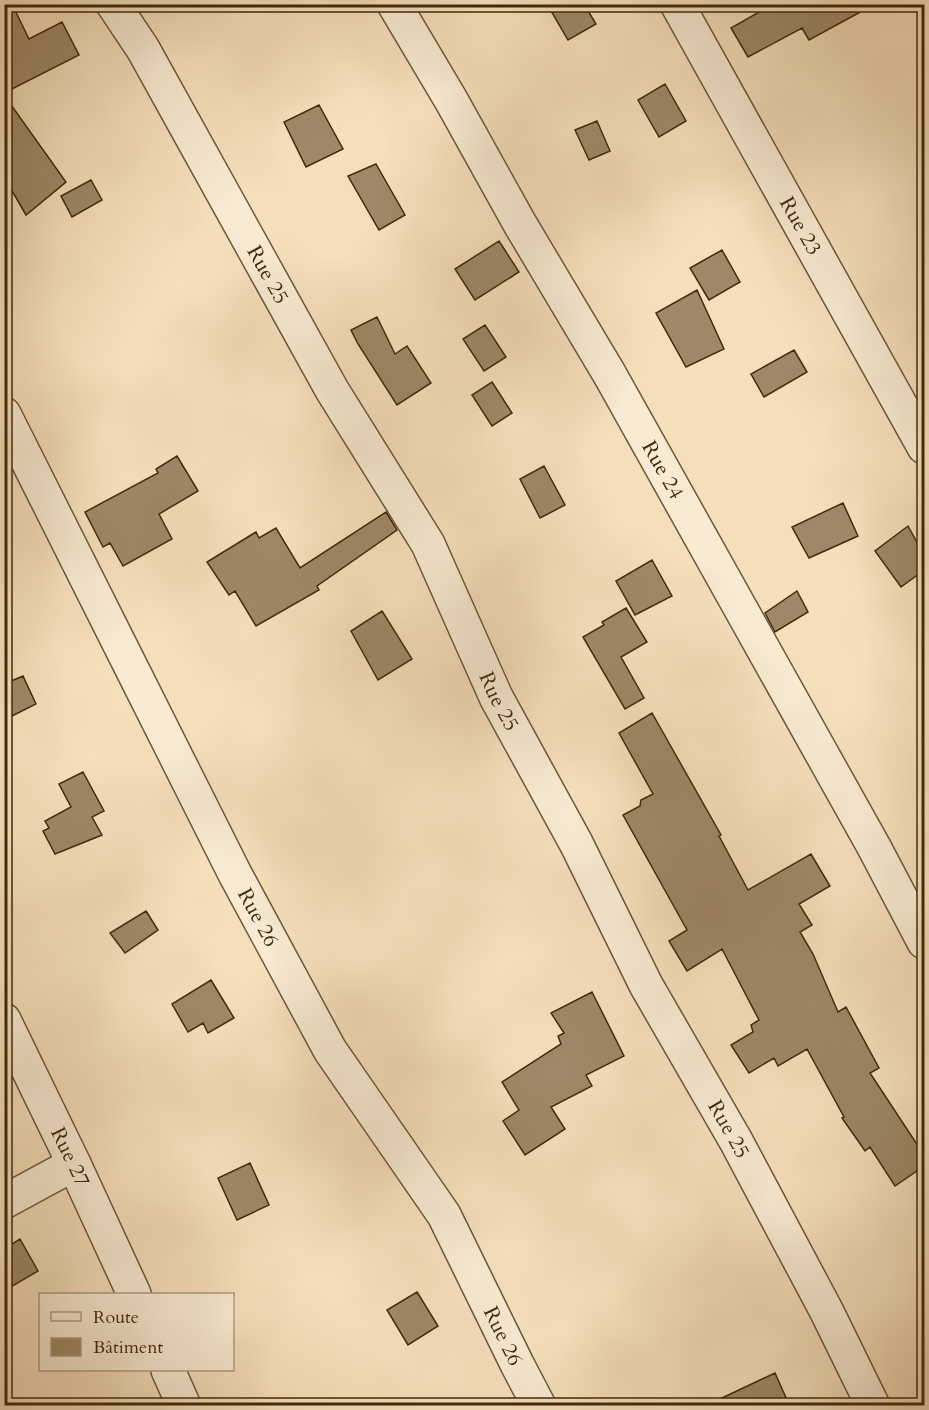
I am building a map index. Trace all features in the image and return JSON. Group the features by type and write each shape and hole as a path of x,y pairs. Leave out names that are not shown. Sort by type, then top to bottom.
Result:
{"street":[{"name":"Rue 25","path":"113,4 142,49 332,390 428,544 496,697 576,843 646,985 736,1141 827,1312 873,1406"},
{"name":"Rue 24","path":"394,4 520,224 610,375 863,826 924,942"},
{"name":"Rue 23","path":"677,4 924,447"},
{"name":"Rue 26","path":"4,414 235,874 330,1050 444,1215 539,1406"},
{"name":"Rue 27","path":"4,1020 134,1293"},
{"path":"4,1202 74,1164"},
{"path":"168,1371 184,1406"}],"building":[{"path":"4,4 12,4 29,39 62,22 79,55 4,93"},
{"path":"547,4 584,4 596,24 568,40"},
{"path":"773,4 875,4 809,40 802,28 748,57 731,28"},
{"path":"665,84 686,121 659,137 638,100"},
{"path":"4,95 66,182 26,215 4,177"},
{"path":"319,105 343,149 306,167 284,122"},
{"path":"597,121 610,151 589,160 575,130"},
{"path":"376,164 405,215 379,230 348,176"},
{"path":"91,180 102,200 72,217 61,196"},
{"path":"499,241 519,272 475,300 455,269"},
{"path":"722,250 740,282 709,300 690,268"},
{"path":"697,290 724,349 686,367 656,313"},
{"path":"377,317 395,354 407,346 431,383 397,405 351,330"},
{"path":"485,325 506,357 484,371 463,339"},
{"path":"794,350 807,372 764,397 751,374"},
{"path":"492,382 512,413 492,426 472,395"},
{"path":"177,456 198,491 159,514 172,539 123,566 110,543 103,547 85,512 158,473 156,469"},
{"path":"544,466 565,505 540,518 520,479"},
{"path":"843,503 858,536 809,558 792,527"},
{"path":"386,512 397,530 317,586 319,590 256,626 235,591 229,595 207,562 256,532 259,538 276,528 300,568"},
{"path":"908,526 924,555 924,570 901,587 875,551"},
{"path":"652,560 672,596 635,615 616,581"},
{"path":"797,591 808,612 775,632 765,613"},
{"path":"626,608 647,642 621,657 644,698 625,709 583,637 604,625 602,622"},
{"path":"382,611 412,659 378,680 351,631"},
{"path":"23,676 36,704 4,720 4,684"},
{"path":"652,713 721,835 719,836 748,890 811,854 830,886 799,904 812,925 800,932 813,954 838,1012 846,1007 879,1068 870,1073 924,1155 924,1166 895,1186 870,1147 865,1151 842,1118 844,1117 807,1049 778,1066 774,1058 749,1073 731,1045 753,1032 751,1025 759,1020 722,949 687,971 669,941 687,930 623,815 640,806 641,800 653,794 619,733"},
{"path":"83,772 104,811 92,817 102,835 55,854 43,831 49,828 45,821 71,807 59,784"},
{"path":"146,911 158,930 125,953 110,933"},
{"path":"211,980 234,1018 208,1033 203,1023 188,1032 172,1004"},
{"path":"592,992 624,1056 586,1075 592,1086 551,1107 565,1129 525,1155 503,1121 519,1110 502,1082 561,1044 558,1036 564,1033 551,1013"},
{"path":"250,1163 269,1205 237,1220 218,1178"},
{"path":"20,1239 38,1271 4,1291 4,1249"},
{"path":"417,1292 438,1326 408,1345 387,1310"},
{"path":"775,1373 787,1400 775,1406 705,1406"}]}
